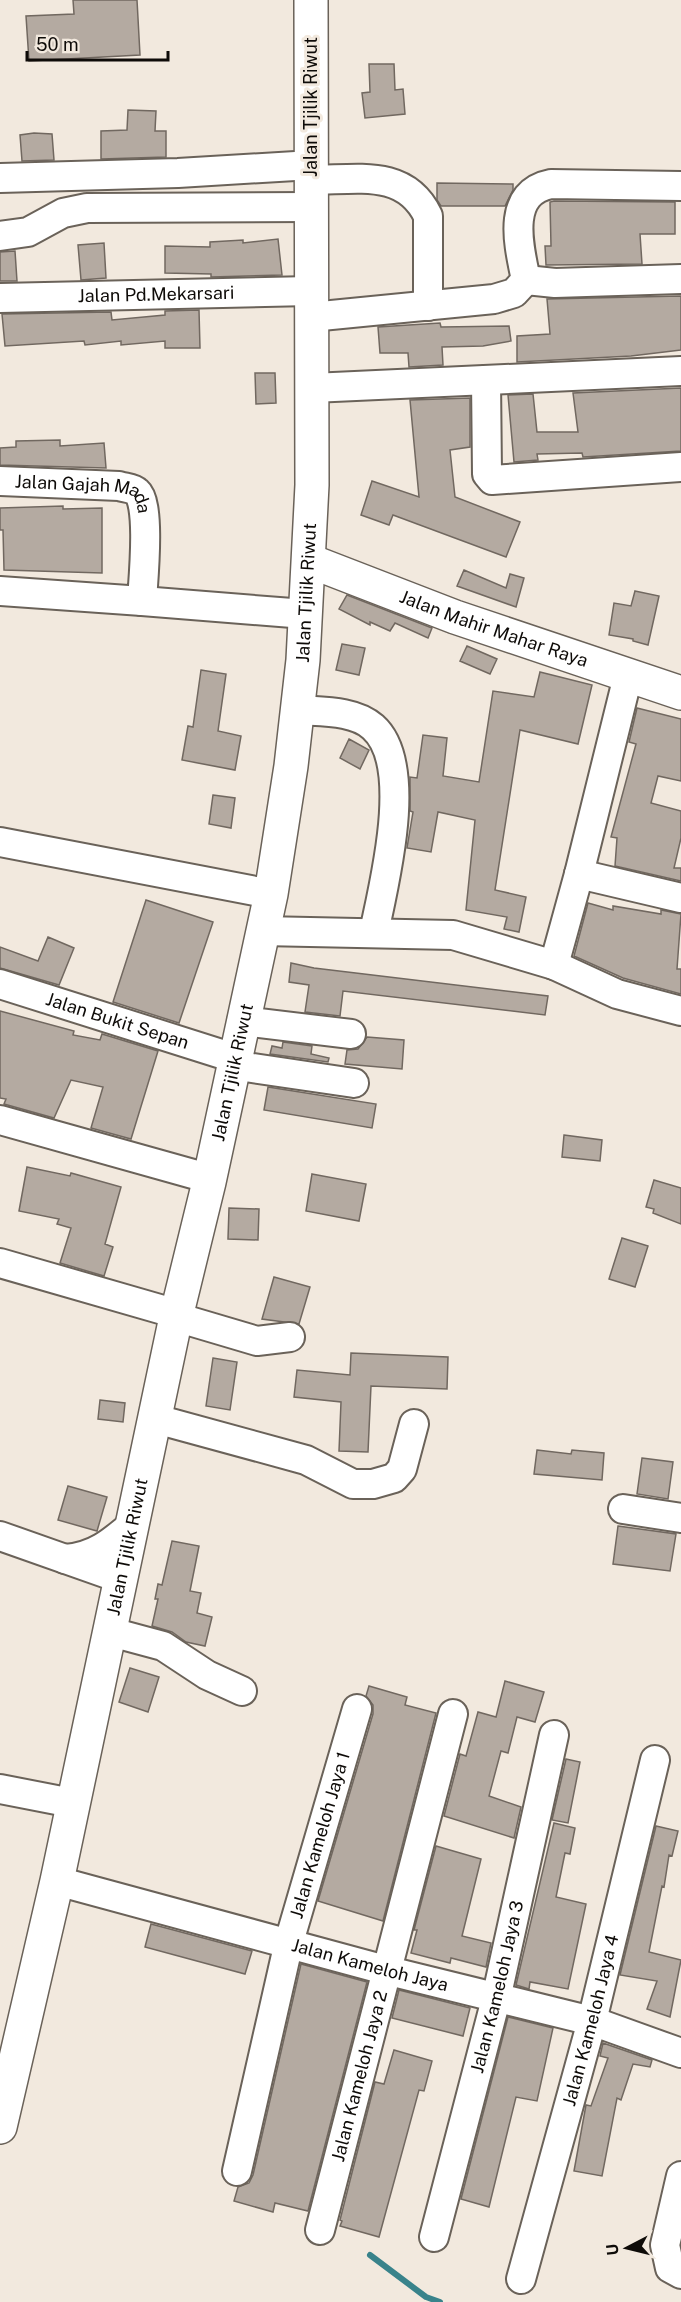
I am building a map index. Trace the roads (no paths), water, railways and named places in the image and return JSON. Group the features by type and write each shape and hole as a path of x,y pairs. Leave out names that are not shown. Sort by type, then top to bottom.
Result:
{"main road":[{"name":"Jalan Tjilik Riwut","path":"0,2127 57,1881 176,1316 209,1182 271,894 297,710 310,561 311,0"},
{"name":"Jalan Mahir Mahar Raya","path":"310,561 455,617 681,693"}],"street":[{"path":"0,178 178,173 312,184"},
{"path":"0,236 28,232 63,213 87,208 312,184 390,180 410,190 422,204 428,216 428,306"},
{"path":"681,186 551,184 537,187 523,200 519,237 526,280 555,283 681,279"},
{"name":"Jalan Pd.Mekarsari","path":"0,297 428,306 494,299 514,293 526,280"},
{"path":"312,388 681,371"},
{"path":"486,380 487,474 492,480 681,467"},
{"name":"Jalan Gajah Mada","path":"0,481 119,486 135,490 142,504 145,525 142,601"},
{"path":"0,591 305,614"},
{"path":"554,965 628,676"},
{"path":"297,710 348,714 373,726 386,746 393,772 394,814 390,856 374,933"},
{"path":"0,842 271,894"},
{"path":"579,874 681,898"},
{"path":"262,931 453,935 554,965 617,994 681,1011"},
{"name":"Jalan Bukit Sepan","path":"0,984 233,1062 354,1083"},
{"path":"242,1021 351,1034"},
{"path":"0,1120 193,1174"},
{"path":"0,1263 257,1341 290,1337"},
{"path":"156,1419 306,1460 353,1484 373,1484 393,1478 402,1469 414,1424"},
{"path":"623,1509 681,1518"},
{"path":"65,1559 88,1556 105,1548 134,1523"},
{"path":"0,1536 122,1580"},
{"path":"111,1632 163,1646 207,1675 242,1690"},
{"name":"Jalan Kameloh Jaya 1","path":"237,2171 290,1942 357,1709"},
{"name":"Jalan Kameloh Jaya 2","path":"320,2230 389,1971 453,1714"},
{"name":"Jalan Kameloh Jaya 3","path":"434,2237 496,1999 554,1735"},
{"name":"Jalan Kameloh Jaya 4","path":"521,2279 592,2021 655,1760"},
{"path":"0,1789 72,1803"},
{"name":"Jalan Kameloh Jaya","path":"57,1881 290,1942 389,1971 592,2021 681,2053"},
{"path":"681,2177 664,2245 670,2268 681,2274"}],"waterway":[{"path":"370,2255 426,2297 440,2302"}]}
